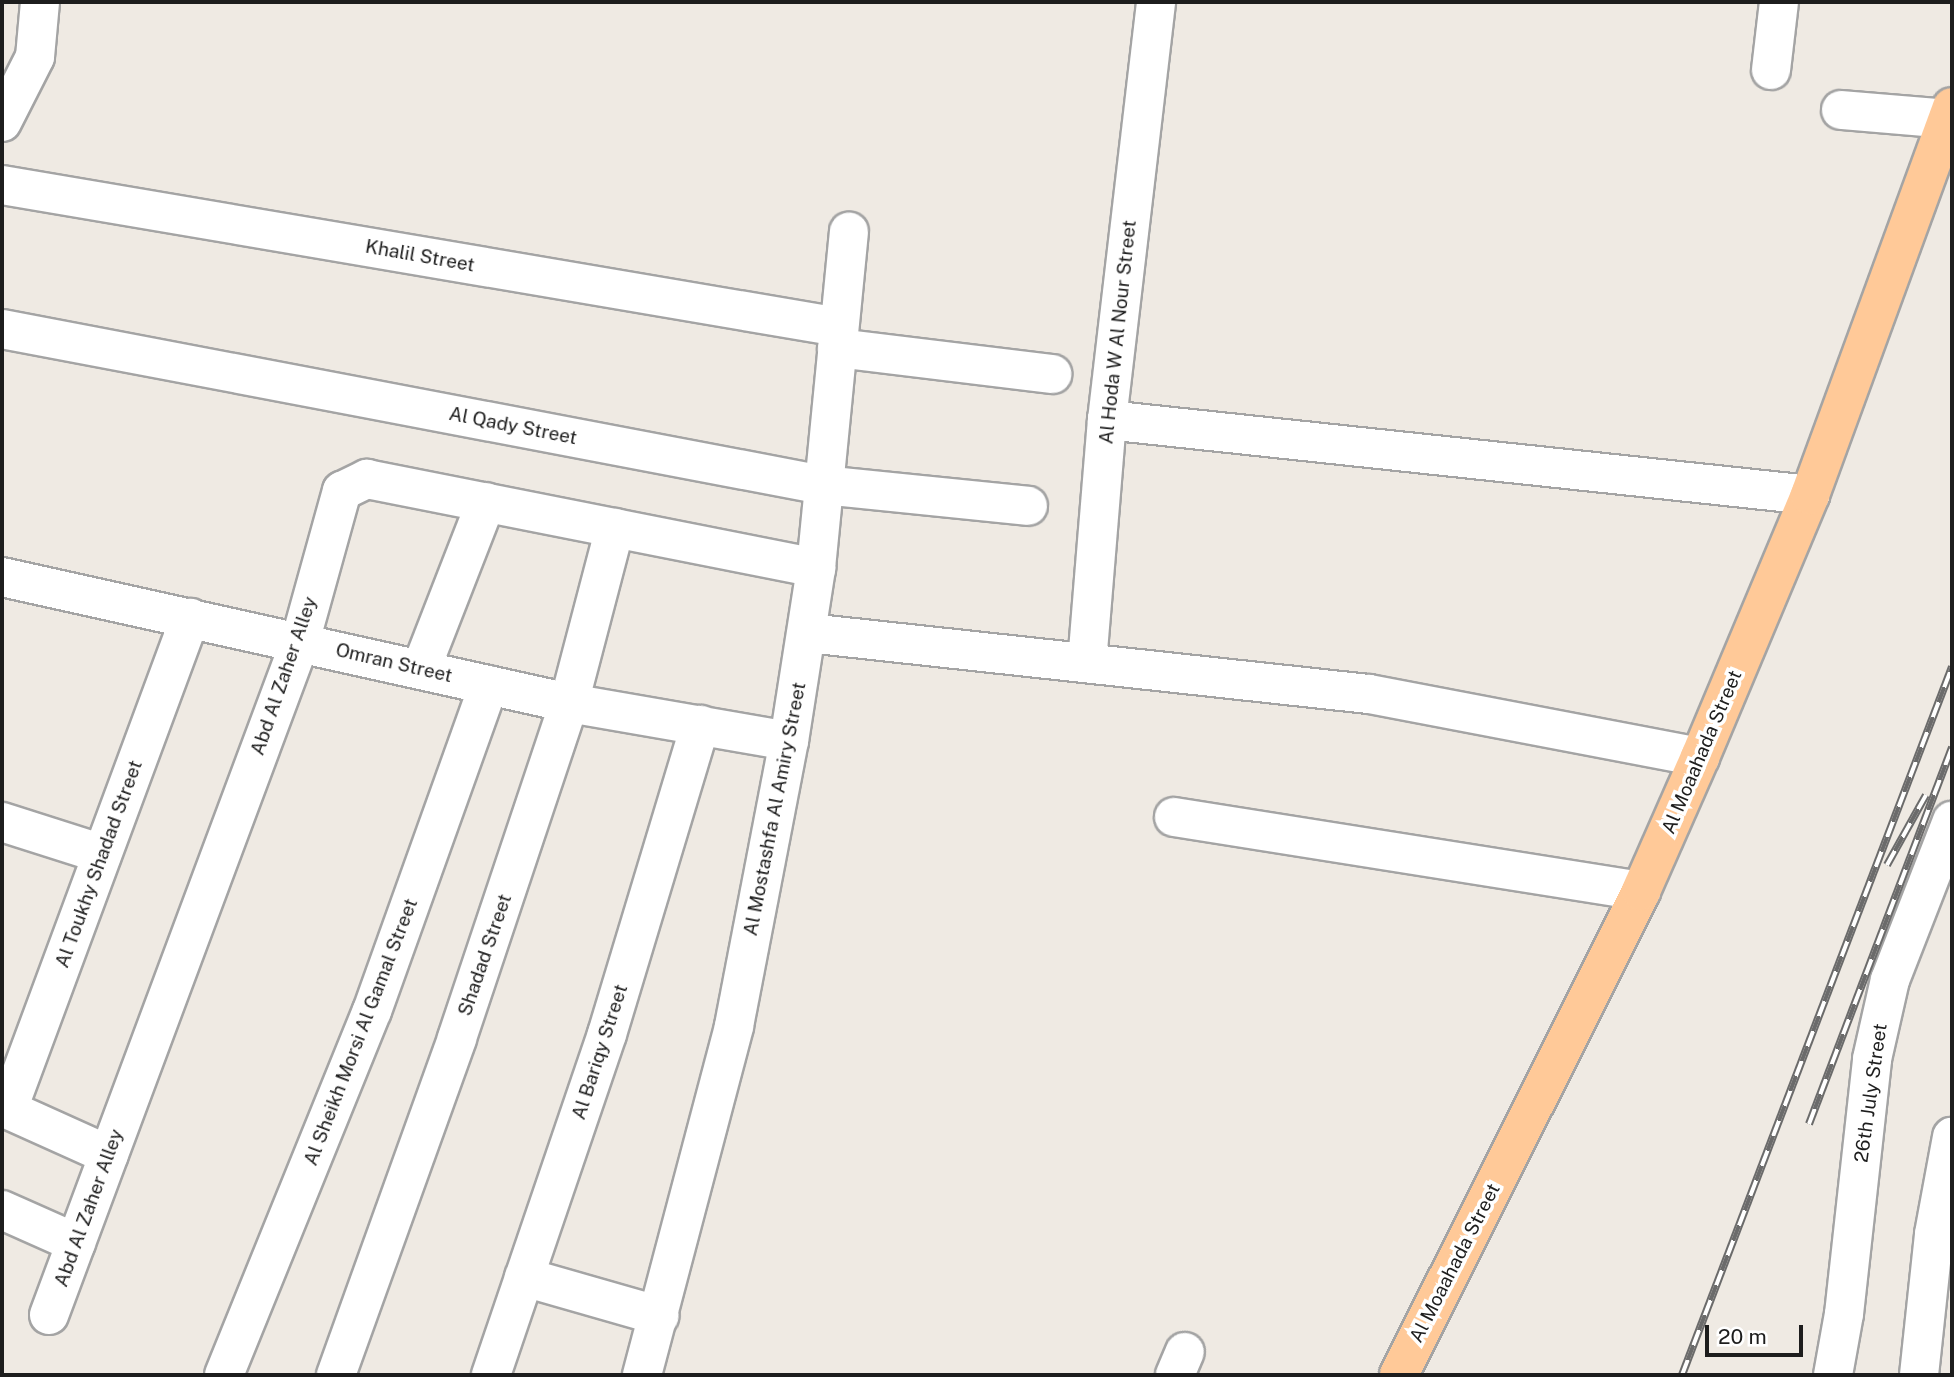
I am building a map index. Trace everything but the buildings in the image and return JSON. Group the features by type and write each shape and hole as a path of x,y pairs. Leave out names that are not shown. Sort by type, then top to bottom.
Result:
{"main road":[{"name":"Al Moaahada Street","path":"1399,1375 1641,891 1700,757 1810,495 1950,113"}],"street":[{"path":"2,122 35,57 40,2"},
{"name":"Al Hoda W Al Nour Street","path":"1087,663 1107,419 1156,2"},
{"path":"1771,70 1779,2"},
{"path":"1841,110 1950,113"},
{"name":"Khalil Street","path":"2,185 838,338 1052,374"},
{"name":"Al Mostashfa Al Amiry Street","path":"642,1375 660,1316 734,1026 789,741 808,633 816,568 849,232"},
{"name":"Al Qady Street","path":"2,329 823,485 1028,506"},
{"path":"1107,419 1810,495"},
{"name":"Abd Al Zaher Alley","path":"49,1315 300,642 337,499 349,484 367,479 816,568"},
{"path":"421,669 486,502"},
{"name":"Shadad Street","path":"336,1375 457,1038 569,703 615,528"},
{"name":"Omran Street","path":"2,577 569,703 789,741"},
{"name":"Al Toukhy Shadad Street","path":"5,1108 190,618"},
{"path":"808,633 1369,694 1700,757"},
{"name":"Al Sheikh Morsi Al Gamal Street","path":"224,1375 372,1011 489,685"},
{"name":"Al Bariqy Street","path":"491,1375 607,1034 700,726"},
{"path":"1174,817 1641,891"},
{"name":"26th July Street","path":"1833,1375 1844,1314 1872,1059 1890,980 1952,821"},
{"path":"2,822 102,854"},
{"path":"5,1108 109,1155"},
{"path":"1919,1375 1934,1234 1952,1137"},
{"path":"2,1210 75,1243"},
{"path":"524,1277 660,1316"}],"railway":[{"path":"1682,1375 1952,667"},
{"path":"1809,1124 1952,747"},
{"path":"1887,865 1926,795"}]}
